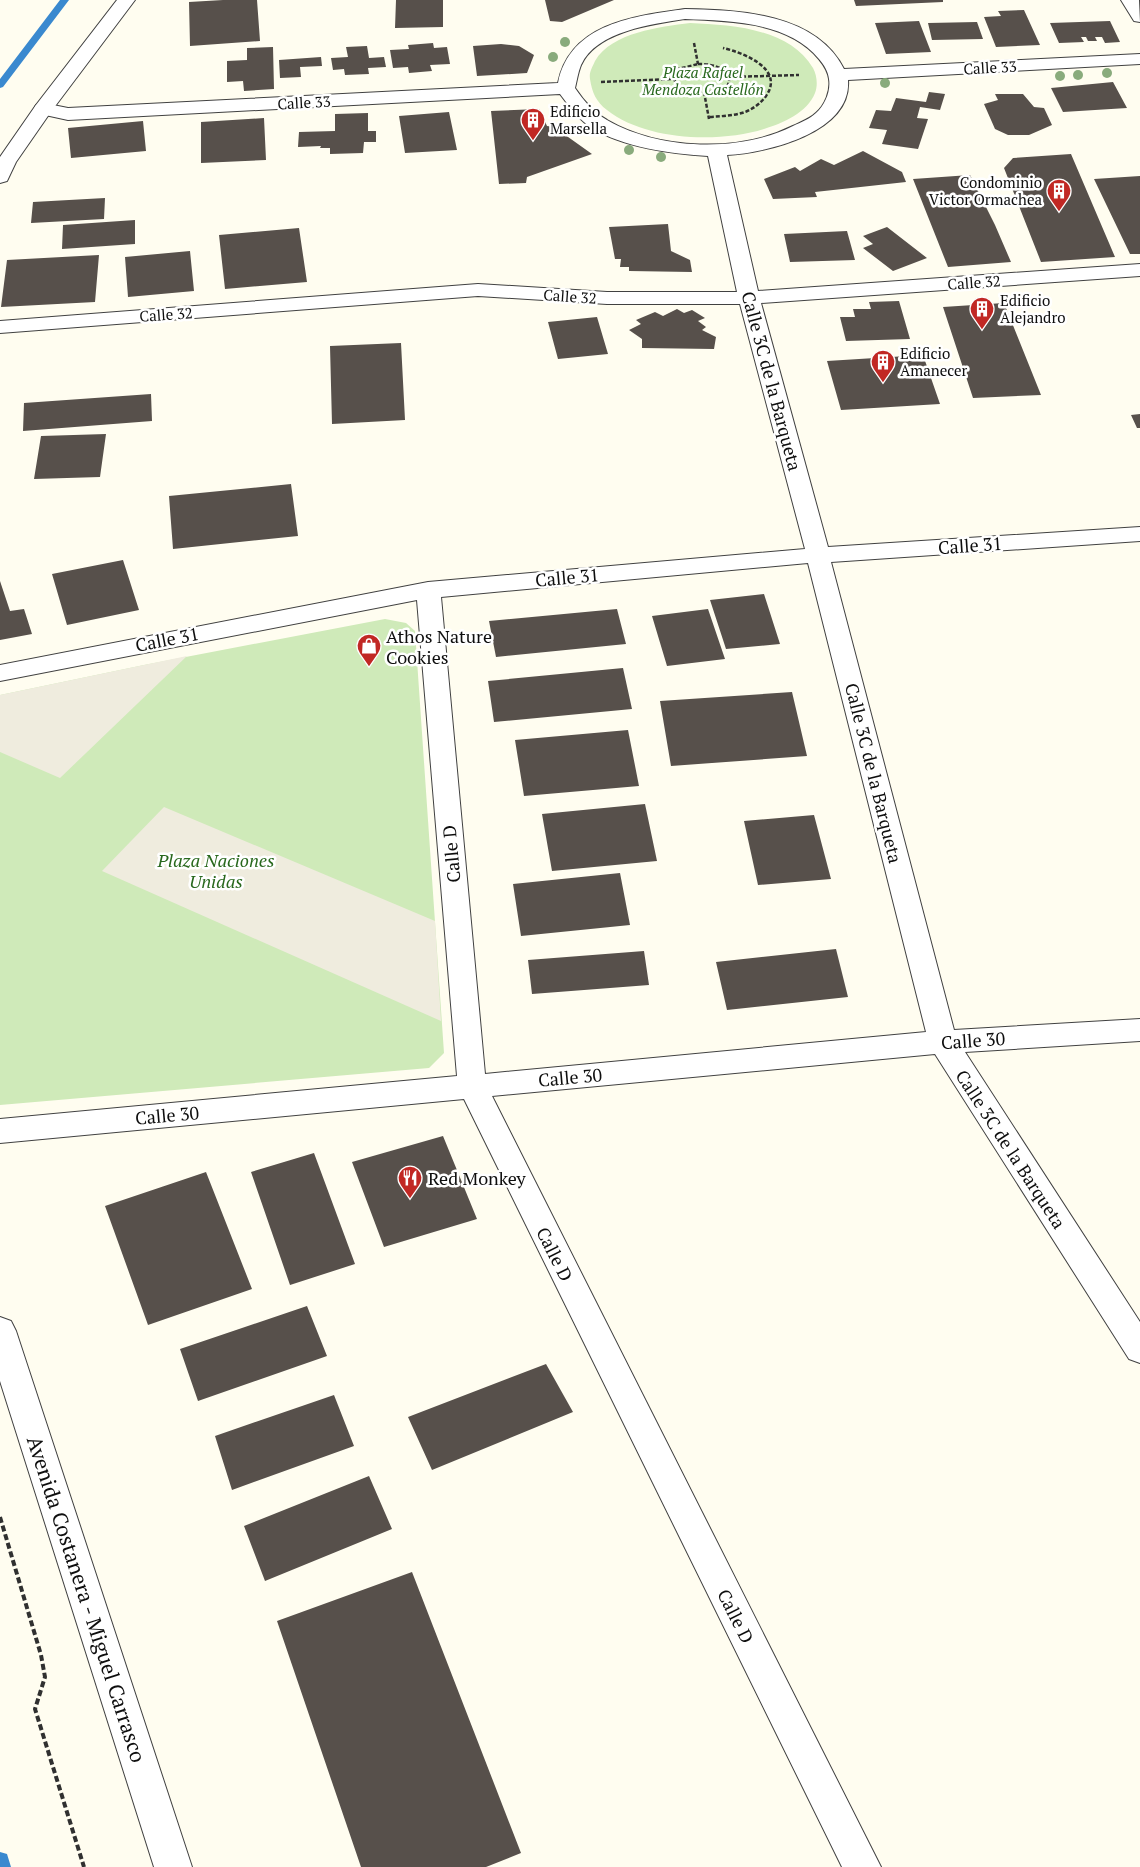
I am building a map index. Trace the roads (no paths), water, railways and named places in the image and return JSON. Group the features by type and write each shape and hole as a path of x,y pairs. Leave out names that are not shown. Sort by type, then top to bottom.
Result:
{"street":[{"path":"0,177 6,162 43,109 126,0"},
{"path":"1130,0 1140,17"},
{"path":"682,7 767,23 802,36 826,54 839,75 838,96 823,117 796,133 759,145 716,150 672,148 630,138 597,123 576,104 566,88 572,62 588,44 614,29 682,7"},
{"name":"Calle 33","path":"839,75 1140,59"},
{"name":"Calle 33","path":"43,109 68,114 566,88"},
{"name":"Calle 3C de la Barqueta","path":"716,150 749,298 818,555 943,1042 1140,1349"},
{"name":"Calle 32","path":"0,327 478,290 607,298 749,298 1140,270"},
{"name":"Calle 31","path":"0,673 428,590 818,555 1140,534"},
{"name":"Calle D","path":"428,590 472,1086 862,1867"},
{"name":"Calle 30","path":"0,1131 943,1042 1140,1030"},
{"name":"Avenida Costanera - Miguel Carrasco","path":"0,1331 173,1867"}],"waterway":[{"path":"0,85 65,0"},
{"path":"0,1861 2,1867"}],"place":[{"name":"Edificio Marsella","path":"533,141"},
{"name":"Condominio Victor Ormachea","path":"1059,212"},
{"name":"Edificio Alejandro","path":"982,330"},
{"name":"Edificio Amanecer","path":"883,383"},
{"name":"Athos Nature Cookies","path":"369,667"},
{"name":"Red Monkey","path":"410,1199"}],"park label":[{"name":"Plaza Rafael Mendoza Castellón","path":"703,80"},
{"name":"Plaza Naciones Unidas","path":"216,870"}]}
